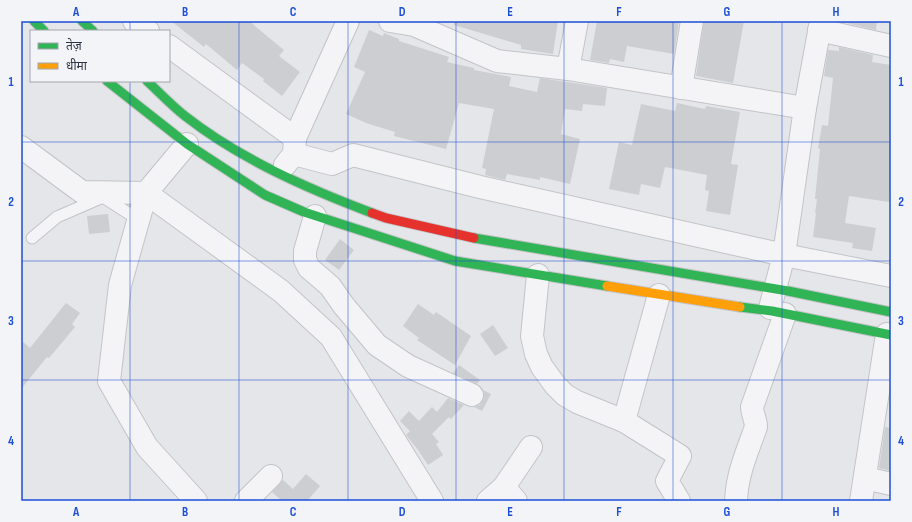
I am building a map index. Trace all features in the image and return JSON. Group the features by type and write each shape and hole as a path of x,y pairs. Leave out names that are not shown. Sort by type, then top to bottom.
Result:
{"main road":[{"path":"34,21 43,30"},
{"path":"82,21 92,30"},
{"path":"108,82 187,144 265,195 315,216 455,261 659,295 777,312 889,334"},
{"path":"148,82 184,116 223,142 278,174 386,218 423,228 481,240 774,289 891,312"}],"street":[{"path":"134,21 147,30"},
{"path":"278,174 294,146 348,21"},
{"path":"390,21 414,25 497,61 568,69 805,108"},
{"path":"568,69 577,21"},
{"path":"681,88 692,21"},
{"path":"736,501 736,488 740,471 756,427 756,420 752,412 752,406 777,312 774,289 784,255 805,108 820,26 891,46"},
{"path":"170,47 294,146 332,164 353,155 480,188 784,255 891,276"},
{"path":"187,144 146,193 120,285 109,381 147,447 196,501"},
{"path":"21,147 82,192 146,193 281,291 331,337 432,501"},
{"path":"315,216 305,251 305,260 309,268 330,286 344,306 381,349 408,366 472,395"},
{"path":"538,275 532,336 536,354 542,367 555,385 565,395 577,402 624,421 680,456 667,481 679,501"},
{"path":"624,421 659,295"},
{"path":"861,501 885,385 889,334"},
{"path":"488,501 510,494 531,447"},
{"path":"246,501 271,476"},
{"path":"865,478 891,484"}],"lane":[{"path":"32,238 57,217 103,197 139,220"}],"building":[{"path":"171,21 249,21 284,50 279,56 300,72 282,96 263,81 264,79 242,63 237,70 206,44 204,47"},
{"path":"454,21 558,21 553,54 521,49 521,45 454,25"},
{"path":"597,21 679,21 674,54 627,46 624,62 610,59 609,63 590,60"},
{"path":"704,21 744,21 733,83 696,76"},
{"path":"877,21 876,30 842,22"},
{"path":"369,30 383,36 384,33 399,39 399,41 449,57 447,62 474,68 474,70 511,77 509,86 537,92 540,78 607,88 605,106 583,104 582,111 565,109 561,134 580,139 570,184 540,177 540,180 507,174 505,180 485,175 486,169 482,168 494,109 459,103 446,149 394,136 395,132 366,123 346,114 365,72 354,67"},
{"path":"839,47 873,55 872,62 891,65 891,187 889,202 849,196 845,223 876,228 872,251 852,248 853,243 813,237 820,149 818,148 822,125 828,126 833,78 824,76 828,50 839,51"},
{"path":"677,103 705,109 706,106 740,112 731,164 738,165 730,215 706,211 709,191 705,190 707,175 665,167 660,188 641,184 639,195 609,189 619,142 632,145 641,104 675,111"},
{"path":"108,214 110,232 89,234 87,216"},
{"path":"340,239 354,250 339,270 325,260"},
{"path":"66,303 80,313 72,324 75,327 49,358 47,357 21,389 21,340 30,348"},
{"path":"418,304 434,315 436,312 471,336 455,365 417,340 419,338 403,326"},
{"path":"493,325 508,348 495,356 480,334"},
{"path":"459,365 480,380 477,384 453,373"},
{"path":"483,390 491,394 482,411 474,407 480,405 483,400"},
{"path":"448,398 464,405 451,419 449,417 432,434 439,442 436,444 443,455 428,465 406,435 410,431 400,421 409,411 419,421 432,407 437,412"},
{"path":"885,427 891,428 891,471 879,468"},
{"path":"306,474 320,486 307,501 282,501 272,492 283,480 293,489"}],"traffic: fast":[{"path":"34,21 43,30"},
{"path":"82,21 92,30"},
{"path":"108,82 187,144 265,195 304,212 455,261 607,286"},
{"path":"148,82 185,116 228,146 298,183 372,213"},
{"path":"474,238 788,291 891,312"},
{"path":"740,307 772,311 891,335"}],"traffic: slow":[{"path":"607,286 740,307"}],"traffic: jam":[{"path":"372,213 386,218 474,238"}]}
